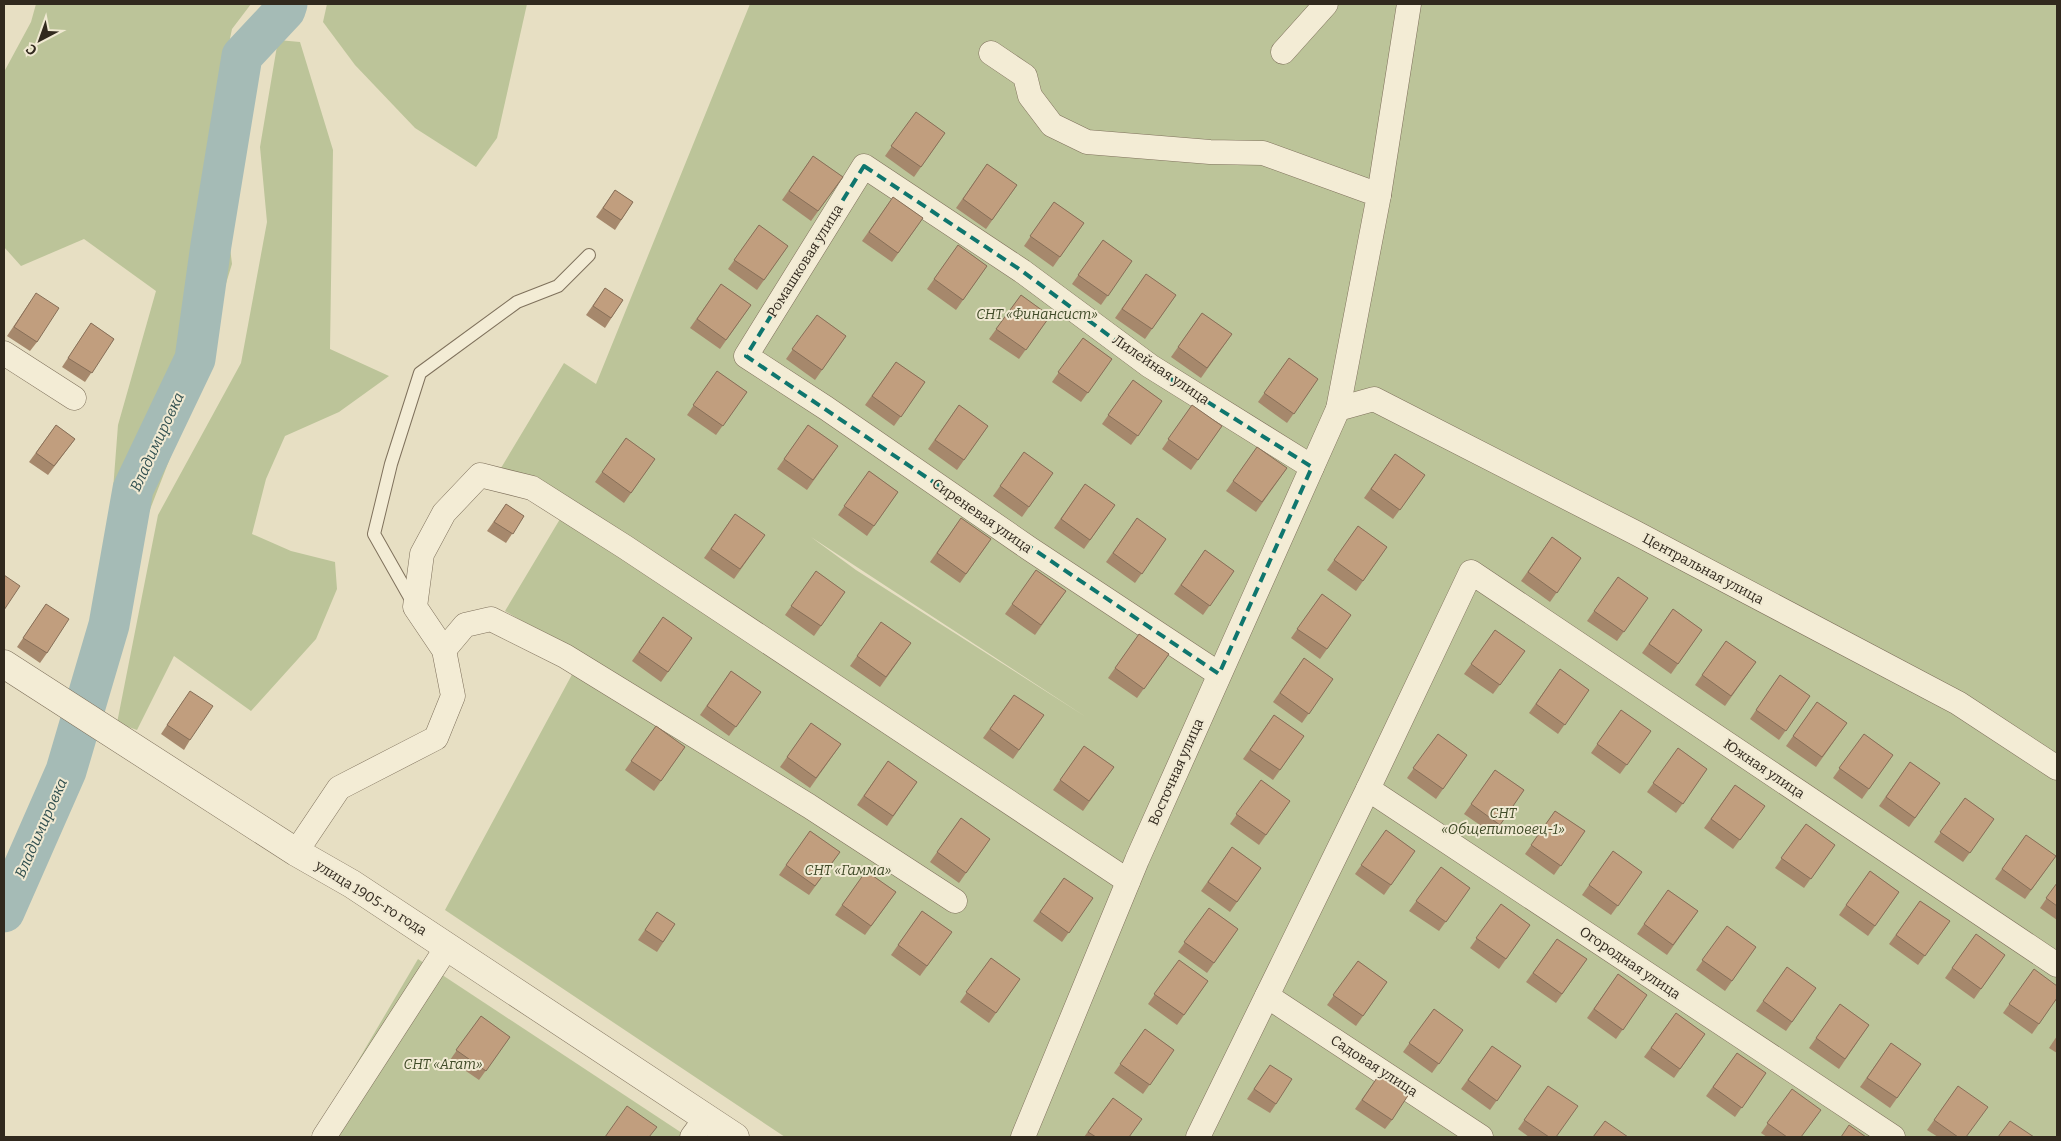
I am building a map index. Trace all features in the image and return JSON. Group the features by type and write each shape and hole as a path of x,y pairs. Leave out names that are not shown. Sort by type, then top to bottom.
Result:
{"street":[{"path":"1284,52 1326,4"},
{"name":"Восточная улица","path":"1022,1137 1128,881 1338,410 1378,195 1409,4"},
{"path":"991,53 1025,76 1030,96 1052,125 1087,142 1210,152 1263,153 1378,195"},
{"name":"Ромашковая улица","path":"746,356 864,166"},
{"name":"Лилейная улица","path":"864,166 1022,271 1150,366 1312,467"},
{"path":"4,353 74,398"},
{"name":"Сиреневая улица","path":"746,356 826,408 1030,549 1220,674"},
{"name":"Центральная улица","path":"1338,410 1374,399 1634,532 1958,703 2057,768"},
{"path":"296,852 339,788 436,738 453,696 444,650 416,607 422,554 444,513 480,475 532,488 625,547 1128,881"},
{"name":"Южная улица","path":"1368,789 1471,572 2057,965"},
{"path":"444,650 465,625 491,619 565,656 809,806 955,901"},
{"name":"улица 1905-го года","path":"4,664 296,852 352,884 447,946 699,1128 735,1137"},
{"path":"1198,1137 1368,789"},
{"name":"Огородная улица","path":"1368,789 1893,1137"},
{"path":"324,1137 447,946"},
{"name":"Садовая улица","path":"1267,996 1482,1137"}],"lane":[{"path":"416,607 374,534 391,464 420,373 517,302 558,286 589,255"}],"highlighted area":[{"path":"864,166 1022,271 1150,366 1312,467 1219,674 746,356"}],"green space":[{"path":"36,4 251,4 232,29 214,114 232,264 179,435 144,525 111,516 118,425 156,291 84,239 21,266 4,247 4,72 31,22"},
{"path":"327,4 527,4 497,138 476,167 415,128 355,65 323,22"},
{"path":"750,4 2057,4 2057,1137 785,1137 445,910 582,656 505,611 560,519 498,473 564,363 596,384","holes":["811,537 1086,717 856,570"]},
{"path":"278,40 300,42 333,150 330,349 389,376 339,412 285,436 266,479 252,534 291,551 335,562 337,589 316,639 251,711 174,656 137,730 117,723 158,515 241,363 267,222 260,147"},
{"name":"СНТ «Агат»","path":"418,959 688,1137 313,1137"}],"building":[{"path":"916,112 945,133 921,167 891,146"},
{"path":"813,156 843,177 818,211 789,191"},
{"path":"987,164 1017,185 992,220 963,199"},
{"path":"615,190 633,202 621,220 603,208"},
{"path":"893,197 923,218 898,253 869,232"},
{"path":"1054,202 1084,223 1060,257 1030,236"},
{"path":"759,225 788,246 764,280 734,260"},
{"path":"1103,240 1132,261 1108,296 1078,275"},
{"path":"958,245 987,266 963,300 934,279"},
{"path":"1146,274 1176,295 1152,329 1122,309"},
{"path":"721,284 751,305 726,340 697,319"},
{"path":"605,288 623,300 611,318 593,306"},
{"path":"36,293 59,308 37,342 14,327"},
{"path":"1021,295 1050,316 1026,350 996,329"},
{"path":"1202,313 1232,334 1207,368 1178,347"},
{"path":"817,315 846,336 822,370 792,349"},
{"path":"91,323 114,339 92,373 68,358"},
{"path":"1083,338 1112,359 1088,393 1058,372"},
{"path":"1289,358 1318,379 1294,414 1264,393"},
{"path":"896,362 925,382 901,417 872,396"},
{"path":"717,371 747,392 723,426 693,405"},
{"path":"1133,380 1162,401 1138,436 1108,415"},
{"path":"959,405 988,426 964,460 935,440"},
{"path":"1192,405 1222,426 1198,460 1168,439"},
{"path":"56,425 75,439 54,466 36,453"},
{"path":"808,425 838,446 813,480 784,459"},
{"path":"626,438 655,459 631,493 602,472"},
{"path":"1257,447 1287,468 1262,502 1233,481"},
{"path":"1024,452 1053,473 1029,507 1000,486"},
{"path":"1395,454 1425,475 1400,510 1371,489"},
{"path":"869,471 898,492 874,526 844,506"},
{"path":"1085,484 1115,505 1090,540 1061,519"},
{"path":"506,504 524,516 513,534 494,522"},
{"path":"735,514 765,535 740,569 711,549"},
{"path":"961,518 991,539 966,574 937,553"},
{"path":"1137,518 1166,539 1142,574 1113,553"},
{"path":"1358,526 1387,547 1363,581 1334,560"},
{"path":"1552,537 1581,558 1557,593 1528,572"},
{"path":"1205,550 1234,571 1210,606 1181,585"},
{"path":"1036,570 1066,591 1041,625 1012,604"},
{"path":"816,571 845,592 821,626 791,606"},
{"path":"4,575 20,586 4,610"},
{"path":"1618,577 1648,598 1624,632 1594,611"},
{"path":"1322,594 1351,615 1327,649 1297,629"},
{"path":"46,604 69,619 47,653 23,638"},
{"path":"1673,609 1702,630 1678,664 1649,644"},
{"path":"663,617 692,638 668,672 639,652"},
{"path":"881,622 911,643 886,677 857,656"},
{"path":"1495,630 1525,651 1500,685 1471,664"},
{"path":"1139,634 1169,654 1144,689 1115,668"},
{"path":"1726,641 1756,662 1731,696 1702,675"},
{"path":"1304,658 1333,679 1309,714 1280,693"},
{"path":"1560,669 1589,690 1565,725 1536,704"},
{"path":"731,671 761,692 736,727 707,706"},
{"path":"1780,675 1810,696 1786,731 1756,710"},
{"path":"190,691 213,706 190,740 167,725"},
{"path":"1014,695 1044,715 1019,750 990,729"},
{"path":"1817,702 1847,723 1822,757 1793,736"},
{"path":"1621,710 1651,731 1627,765 1597,744"},
{"path":"1274,715 1304,736 1280,770 1250,750"},
{"path":"811,723 841,744 816,778 787,757"},
{"path":"656,726 685,747 661,781 631,761"},
{"path":"1438,734 1467,755 1443,789 1413,768"},
{"path":"1864,734 1893,755 1869,789 1839,768"},
{"path":"1084,746 1114,767 1089,801 1060,780"},
{"path":"1678,748 1707,769 1683,804 1653,783"},
{"path":"888,761 917,782 893,816 864,796"},
{"path":"1910,762 1940,783 1915,818 1886,797"},
{"path":"1495,770 1524,790 1500,825 1471,804"},
{"path":"1261,780 1290,801 1266,835 1236,814"},
{"path":"1735,785 1765,806 1740,840 1711,819"},
{"path":"1965,798 1994,819 1970,853 1940,832"},
{"path":"1555,811 1585,831 1561,866 1531,845"},
{"path":"961,818 990,839 966,873 937,852"},
{"path":"1806,824 1835,845 1811,879 1781,858"},
{"path":"1386,830 1415,851 1391,885 1361,865"},
{"path":"810,831 840,852 815,886 786,865"},
{"path":"2026,835 2056,856 2031,890 2002,869"},
{"path":"1232,847 1261,868 1237,902 1208,882"},
{"path":"1613,851 1642,872 1618,906 1589,885"},
{"path":"1441,867 1470,888 1446,922 1416,901"},
{"path":"866,871 896,892 871,926 842,905"},
{"path":"1870,871 1899,892 1875,926 1846,905"},
{"path":"1064,878 1093,898 1069,933 1040,912"},
{"path":"2057,883 2057,906 2046,898"},
{"path":"1668,890 1698,911 1673,945 1644,924"},
{"path":"1920,901 1950,921 1925,956 1896,935"},
{"path":"1501,904 1530,925 1506,959 1476,938"},
{"path":"1209,908 1238,929 1214,963 1184,942"},
{"path":"922,911 952,932 927,966 898,945"},
{"path":"657,912 675,924 663,942 645,930"},
{"path":"1727,926 1756,947 1732,981 1702,960"},
{"path":"1976,934 2005,955 1981,989 1952,968"},
{"path":"1557,939 1587,959 1562,994 1533,973"},
{"path":"991,958 1020,979 996,1013 966,992"},
{"path":"1179,960 1208,981 1184,1015 1154,994"},
{"path":"1358,961 1387,982 1363,1016 1333,995"},
{"path":"1787,967 1816,988 1792,1022 1763,1001"},
{"path":"2034,969 2057,986 2057,998 2039,1024 2009,1004"},
{"path":"1618,974 1647,995 1623,1030 1594,1009"},
{"path":"1840,1004 1869,1025 1845,1059 1816,1038"},
{"path":"1434,1009 1463,1030 1439,1064 1409,1043"},
{"path":"1676,1013 1705,1034 1680,1069 1651,1048"},
{"path":"481,1016 510,1037 486,1071 456,1050"},
{"path":"1145,1029 1174,1050 1150,1085 1120,1064"},
{"path":"1891,1043 1921,1064 1897,1098 1867,1078"},
{"path":"1492,1046 1521,1066 1497,1101 1468,1080"},
{"path":"1737,1053 1766,1073 1742,1108 1713,1087"},
{"path":"1270,1065 1292,1079 1276,1104 1254,1089"},
{"path":"1379,1075 1409,1094 1392,1120 1362,1100"},
{"path":"1548,1086 1578,1106 1556,1137 1549,1137 1524,1120"},
{"path":"1958,1086 1988,1107 1966,1137 1958,1137 1934,1120"},
{"path":"1792,1089 1821,1110 1801,1137 1787,1137 1767,1123"},
{"path":"1113,1098 1142,1119 1129,1137 1096,1137 1088,1132"},
{"path":"627,1106 657,1127 649,1137 605,1137"},
{"path":"1605,1121 1628,1137 1593,1137"},
{"path":"2010,1121 2034,1137 1998,1137"},
{"path":"1849,1125 1866,1137 1841,1137"}],"waterway":[{"name":"Владимировка","path":"4,912 66,771 109,625 133,489 195,359 211,245 242,56 285,10 287,4"}],"park label":[{"name":"СНТ «Финансист»","path":"1037,314"},
{"name":"СНТ «Общепитовец-1»","path":"1503,822"},
{"name":"СНТ «Гамма»","path":"848,870"}]}
